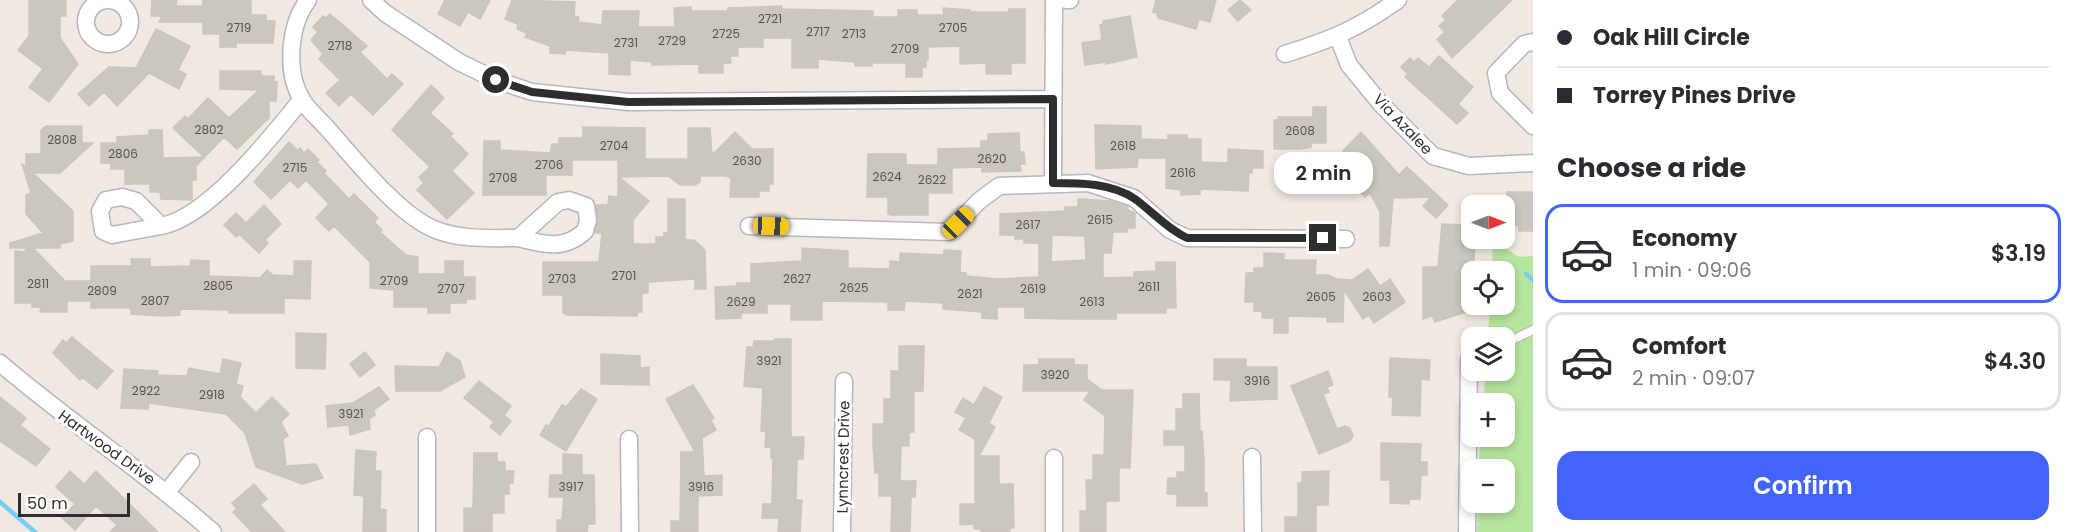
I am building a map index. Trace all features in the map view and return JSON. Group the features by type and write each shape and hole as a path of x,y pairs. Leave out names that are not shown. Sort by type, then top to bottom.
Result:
{"street":[{"path":"308,0 294,26 292,43 292,65 302,99 367,174 430,227 454,236 518,238"},
{"path":"371,0 385,13 459,62 496,80 532,92 628,102 1053,99"},
{"path":"1053,183 1054,0"},
{"path":"1285,54 1338,37 1363,24 1398,0"},
{"name":"Via Azalee","path":"1338,37 1349,65 1381,104 1433,156 1469,166 1533,163"},
{"path":"1533,42 1524,44 1496,73 1500,93 1533,126"},
{"path":"161,226 174,224 186,217 227,184 302,99"},
{"path":"748,226 949,232 979,201 999,186 1089,183 1122,192 1134,198 1170,230 1187,238 1346,239"},
{"name":"Hartwood Drive","path":"0,363 46,403 167,492 213,532"},
{"name":"Lynncrest Drive","path":"842,532 844,381"},
{"path":"1467,532 1470,381"},
{"path":"427,437 427,532"},
{"path":"629,439 630,532"},
{"path":"1252,457 1253,532"},
{"path":"1053,532 1054,458"},
{"path":"167,492 191,462"}],"lane":[{"path":"1515,339 1533,330"}],"green space":[{"path":"1493,249 1507,249 1519,257 1533,256 1533,532 1477,532 1478,513 1515,513 1515,459 1479,459 1480,447 1515,447 1515,393 1484,393 1485,381 1515,381 1515,327 1489,327 1489,315 1515,315 1515,261 1492,261"}],"building":[{"path":"29,0 66,0 66,16 60,16 60,38 78,64 49,102 29,87 43,69 18,50 29,36"},
{"path":"152,0 177,0 176,6 203,6 203,0 251,0 251,15 266,15 266,21 275,21 273,43 236,43 236,47 220,47 220,34 203,34 203,22 159,22 162,16 151,16"},
{"path":"445,0 490,0 480,19 468,12 460,26 438,14"},
{"path":"512,0 575,2 574,16 579,17 578,22 602,25 603,11 639,11 638,27 675,27 674,8 691,7 691,11 728,11 728,8 782,6 782,9 873,11 873,17 898,17 898,10 917,10 917,15 944,15 943,8 970,10 970,12 1009,12 1009,9 1025,9 1025,63 1011,63 1011,74 986,74 986,63 960,64 960,46 928,47 928,60 926,60 926,67 922,67 922,77 906,77 906,63 872,63 872,66 855,66 855,62 818,59 818,68 792,68 792,38 763,38 763,47 738,47 738,56 730,56 731,63 723,63 723,73 699,73 699,64 652,65 652,62 630,60 630,75 609,74 609,53 566,50 565,54 550,53 550,46 525,37 527,33 517,29 518,24 505,19"},
{"path":"1156,0 1216,0 1210,22 1199,19 1196,29 1158,18 1157,13 1153,12"},
{"path":"1240,0 1251,10 1238,21 1228,10"},
{"path":"1458,0 1512,0 1452,58 1437,39 1445,32 1439,26 1446,20 1442,16"},
{"path":"330,14 367,46 360,52 387,79 392,74 403,84 373,115 351,94 339,106 326,93 340,80 319,59 323,54 311,40 318,32 313,27 323,16 326,18"},
{"path":"1130,16 1137,57 1106,64 1106,62 1085,65 1082,43 1102,40 1100,25 1103,21"},
{"path":"156,29 190,46 178,70 186,74 179,89 149,73 117,106 104,92 89,106 78,94 109,67 136,68"},
{"path":"1439,56 1473,87 1458,104 1468,113 1457,124 1405,77 1408,74 1401,67 1410,58 1414,62 1418,58 1429,67"},
{"path":"220,71 261,71 261,76 274,76 274,82 277,82 276,101 269,101 269,118 237,149 224,137 196,166 196,180 192,180 192,200 161,199 160,192 150,192 150,184 125,184 125,169 111,169 111,163 101,163 101,143 117,143 117,137 149,135 149,130 162,130 163,158 204,157 173,128 185,116 188,119 208,98 229,118 259,90 220,89"},
{"path":"431,85 444,98 430,113 453,134 450,136 468,154 452,171 474,193 447,219 417,190 424,183 419,177 430,167 392,130"},
{"path":"1313,107 1326,107 1326,143 1311,143 1311,147 1300,149 1274,149 1274,120 1278,120 1278,117 1313,117"},
{"path":"1095,125 1141,126 1141,139 1168,140 1168,135 1187,135 1187,139 1201,139 1201,162 1228,163 1228,149 1263,151 1263,168 1252,168 1252,173 1249,173 1248,191 1200,189 1200,194 1181,195 1181,190 1166,188 1166,158 1138,158 1137,167 1096,169"},
{"path":"46,126 82,126 82,143 93,143 60,173 33,173 73,211 73,241 60,244 60,248 33,248 65,281 91,281 91,266 132,266 131,259 150,259 150,267 190,266 191,260 209,261 209,276 260,278 267,270 273,275 294,276 294,261 311,261 310,299 284,298 284,313 229,313 229,310 180,309 180,315 164,316 131,314 131,308 91,308 91,301 67,301 67,312 40,312 41,307 32,307 32,303 15,303 15,251 26,252 25,248 10,248 10,243 43,233 26,214 26,195 31,193 22,164 26,167 26,154 41,154 41,130"},
{"path":"583,127 645,128 645,159 688,159 688,128 710,128 712,155 735,132 752,149 773,149 773,184 769,184 769,191 759,191 759,197 730,197 731,178 726,176 700,176 700,182 695,185 680,185 668,176 619,177 649,201 633,220 633,244 656,244 656,237 664,237 664,233 668,233 668,199 685,199 685,240 694,240 705,250 706,289 695,289 695,279 648,282 648,293 642,293 642,312 637,312 637,316 567,315 563,313 563,295 543,295 543,262 599,262 602,233 595,233 598,219 596,205 608,205 609,196 618,197 618,160 572,160 572,175 546,175 546,195 483,195 484,141 500,141 500,150 550,153 552,144 559,144 559,138 583,138"},
{"path":"1361,132 1399,175 1407,167 1448,205 1436,218 1423,206 1431,197 1393,198 1389,246 1380,246 1380,212 1370,193 1365,197 1353,185 1365,172 1343,151"},
{"path":"1019,133 1020,152 1024,152 1025,164 1020,164 1021,171 982,172 982,167 952,168 952,193 928,193 928,215 891,215 888,214 888,197 867,197 868,154 906,154 906,165 938,165 938,149 981,148 981,141 988,141 988,134"},
{"path":"289,142 298,151 300,148 304,153 308,149 319,160 317,162 326,171 324,173 349,199 354,194 378,218 374,222 382,230 380,232 406,255 418,257 418,274 445,274 445,261 463,261 463,277 475,277 475,299 466,299 466,303 450,303 450,313 428,313 428,307 394,307 394,290 370,288 370,262 334,226 329,231 316,218 329,204 306,180 298,188 290,180 271,199 254,182"},
{"path":"1507,192 1533,192 1533,231 1519,231 1519,225 1515,226 1515,195 1507,195"},
{"path":"1078,199 1110,201 1128,207 1128,210 1135,213 1135,228 1127,228 1127,232 1113,232 1111,253 1103,253 1103,278 1134,277 1134,272 1156,271 1156,262 1175,262 1176,308 1166,308 1166,313 1116,313 1116,319 1069,319 1025,318 1025,307 997,307 997,319 982,318 982,312 943,309 943,303 905,301 904,310 888,310 888,302 822,301 822,320 791,320 791,304 767,304 767,313 741,313 741,318 716,319 715,287 751,283 751,264 802,261 802,248 848,251 848,268 890,269 890,261 900,262 900,253 944,255 944,250 961,251 960,272 966,273 966,276 998,279 1039,277 1039,243 1024,243 1024,239 1015,239 1015,235 1000,235 1000,214 1065,211 1065,207 1078,207","holes":["1052,235 1085,236 1086,260 1051,262"]},
{"path":"264,205 281,224 265,240 268,243 259,253 239,234 236,237 224,225 236,213 246,223"},
{"path":"1442,224 1461,225 1461,249 1475,249 1474,261 1461,261 1461,314 1435,322 1432,316 1423,319 1423,267 1438,267"},
{"path":"1264,253 1284,254 1284,260 1316,260 1315,275 1328,275 1337,279 1352,280 1368,269 1380,286 1390,279 1405,302 1374,323 1369,315 1363,319 1344,290 1343,322 1327,322 1327,317 1288,316 1288,333 1274,333 1274,318 1262,318 1262,311 1254,311 1254,302 1245,302 1246,273 1254,273 1254,268 1264,268"},
{"path":"296,333 326,334 325,369 296,368"},
{"path":"72,337 113,371 97,389 82,377 80,380 53,353 63,340 66,343"},
{"path":"775,339 791,339 791,437 804,437 803,459 797,459 796,500 802,500 800,532 778,532 779,518 762,518 763,504 772,504 773,458 771,458 771,447 765,447 766,431 761,431 763,388 744,386 747,347 753,347 754,341 775,341"},
{"path":"899,346 924,346 923,391 914,391 914,432 909,432 909,446 901,446 900,481 916,481 915,497 911,497 910,532 891,532 892,496 879,496 879,473 875,473 873,446 873,424 884,424 884,399 891,399 891,371 899,371"},
{"path":"365,352 375,365 360,377 350,364"},
{"path":"447,352 460,361 465,377 440,391 396,391 395,366 439,367"},
{"path":"601,354 640,356 640,368 649,367 649,385 601,384"},
{"path":"1390,358 1430,360 1429,380 1421,379 1420,416 1392,415 1393,397 1389,397"},
{"path":"223,359 241,363 236,384 243,386 240,397 256,413 272,397 289,414 281,422 288,436 283,439 286,466 316,464 323,478 302,484 256,467 245,433 226,414 149,403 148,409 121,408 124,369 158,371 157,375 187,376 189,368 220,374"},
{"path":"1039,359 1074,359 1074,365 1087,365 1087,379 1102,390 1133,390 1130,468 1119,468 1119,501 1106,501 1106,532 1080,532 1080,511 1087,511 1086,480 1093,480 1093,455 1104,455 1105,416 1084,400 1090,391 1023,391 1024,365 1039,365"},
{"path":"1214,359 1246,359 1246,367 1277,367 1277,399 1230,401 1231,380 1214,380"},
{"path":"1328,371 1333,385 1327,387 1329,392 1323,394 1337,429 1345,426 1350,428 1353,436 1350,441 1319,454 1291,386"},
{"path":"479,381 511,406 504,415 511,421 500,435 490,427 494,422 464,398"},
{"path":"693,385 714,418 711,420 716,430 702,438 704,476 722,475 722,495 698,496 698,532 671,532 671,521 680,521 681,452 695,452 666,399"},
{"path":"379,387 389,399 374,410 375,415 369,419 370,429 350,435 349,425 328,427 326,406 353,403"},
{"path":"984,387 1002,397 989,423 995,427 979,456 999,456 999,484 1013,484 1014,528 1010,528 1010,532 981,532 981,529 974,529 974,524 960,525 960,504 975,504 975,439 959,430 966,418 955,412 963,398 974,405"},
{"path":"581,389 597,399 566,451 540,435 546,425 549,426 562,405 566,407"},
{"path":"1183,394 1199,394 1204,493 1207,493 1207,506 1177,506 1177,494 1167,494 1168,478 1177,478 1177,472 1185,472 1185,445 1164,445 1164,431 1176,431 1176,409 1183,409"},
{"path":"0,397 26,418 20,425 50,449 36,466 0,441"},
{"path":"1381,443 1421,444 1420,462 1427,462 1427,475 1421,475 1420,499 1409,499 1409,504 1390,503 1390,480 1381,480"},
{"path":"356,450 376,452 375,471 381,471 380,509 386,510 386,532 363,532 364,496 354,495"},
{"path":"474,453 497,453 497,462 505,462 505,471 514,471 513,483 509,483 509,494 504,494 504,513 492,513 492,532 464,532 464,508 473,508"},
{"path":"563,454 582,455 582,475 594,475 595,524 588,524 587,532 557,532 557,520 562,520 564,497 549,497 550,475 563,475"},
{"path":"70,471 84,484 96,471 158,532 110,532 117,525 96,506 75,530 62,518 75,504 56,487"},
{"path":"1329,471 1328,505 1316,505 1316,532 1285,532 1285,517 1298,517 1298,483 1302,483 1302,472"},
{"path":"254,484 267,499 260,505 285,532 252,532 233,512 237,509 232,503"}],"waterway":[{"path":"1526,274 1533,280"},
{"path":"0,502 35,532"}],"route":[{"path":"496,80 532,92 628,102 1053,99 1053,183 1089,183 1122,192 1134,198 1170,230 1187,238 1323,238"}]}
